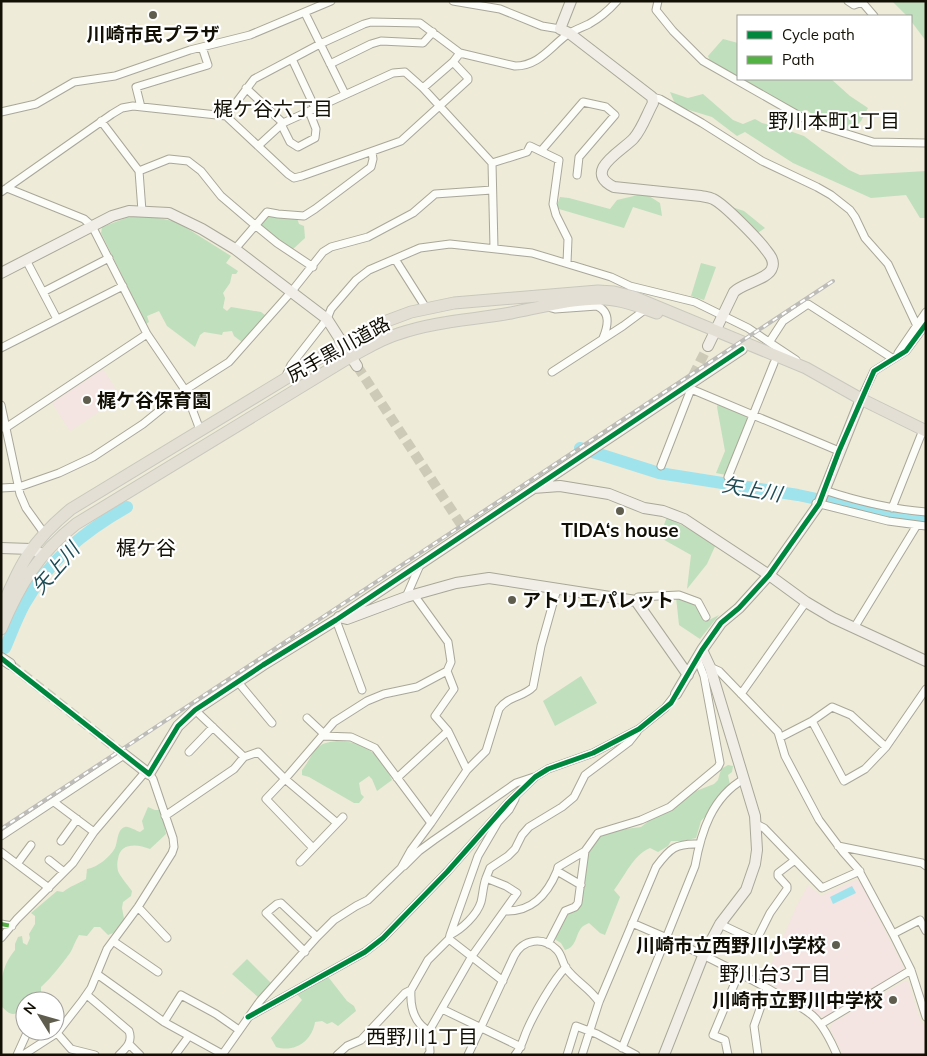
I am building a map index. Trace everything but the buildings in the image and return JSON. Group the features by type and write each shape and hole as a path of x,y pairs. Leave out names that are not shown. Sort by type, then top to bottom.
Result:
{"main road":[{"name":"尻手黒川道路","path":"1,610 31,549 44,533 70,509 342,344 376,325 426,308 454,303 579,292 614,292 634,296 712,338 806,368 861,399 925,431"},
{"name":"尻手黒川道路","path":"1,629 22,584 43,554 58,538 76,524 354,362 381,341 416,328 568,302 617,300 646,310 861,399"}],"street":[{"path":"309,1 308,12 320,44 345,94"},
{"path":"1,112 36,104 74,82 115,76 202,46 250,35 332,1"},
{"path":"453,1 486,4 542,26 565,31 652,97 660,99 702,123 768,164 831,194 850,210 865,238 888,264 917,326"},
{"path":"565,31 571,1"},
{"path":"226,116 254,79 320,44 371,22 420,23 460,52 521,66 530,64 540,58 565,31 602,15 617,1"},
{"path":"658,1 656,10 673,31 703,61 812,123 873,142 926,143"},
{"path":"848,1 854,5 862,2 873,15"},
{"path":"330,64 381,41 423,43 433,32"},
{"path":"140,107 136,87 208,65 202,46"},
{"path":"423,88 453,62 460,52"},
{"path":"246,88 282,124 290,142 298,147 315,138 316,129 312,109 292,59"},
{"path":"4,190 102,121 122,108 133,106 226,116 294,178 401,141 468,80 453,62"},
{"path":"258,146 282,124 393,73 405,72 423,88 492,163 494,248"},
{"path":"652,97 653,103 636,136 607,161 603,167 602,174 609,184 614,187 701,196 713,199 726,209 767,250 773,264 769,273 738,288 730,299 712,338"},
{"path":"541,151 583,102 606,107 615,115 579,158 577,175"},
{"path":"102,121 139,171 142,211"},
{"path":"492,163 526,152 530,146 559,160 553,204 568,240 567,263"},
{"path":"235,249 267,212 304,216 315,209 371,166 372,152"},
{"path":"139,171 169,159 188,161 200,171 221,196 255,226 312,267"},
{"path":"4,190 84,219 92,226 147,334 185,390 200,430"},
{"path":"1,488 19,486 59,473 93,457 144,424 185,390 228,362 292,291 323,252 330,247 368,237 413,213 435,194 492,190"},
{"path":"1,273 112,216 130,211 169,213 202,228 235,249 327,319 354,362"},
{"path":"285,378 291,365 327,319 331,309 356,280 370,270 420,248 450,244 532,253 616,279 630,286 695,302 770,341 806,368"},
{"path":"43,292 109,258"},
{"path":"26,260 57,319"},
{"path":"395,260 426,308"},
{"path":"614,292 616,279"},
{"path":"1,348 123,286"},
{"path":"770,341 783,321 808,304 894,357"},
{"path":"544,306 555,310 597,306 602,308 608,318 608,327 603,338"},
{"path":"552,372 646,310"},
{"path":"894,357 926,312"},
{"path":"337,1055 347,1046 361,1040 405,993 411,990 428,960 471,918 478,909 490,868 515,849 522,835 529,827 562,807 574,797 585,775 629,742 639,730 666,708 688,676 699,654 721,623 769,575 817,503 874,371 906,350 926,324"},
{"path":"4,428 147,334"},
{"path":"1,938 73,863 94,832 148,772 178,726 195,710 337,618 465,530 742,349"},
{"path":"728,477 774,362"},
{"path":"691,384 752,415 839,451"},
{"path":"661,466 691,384"},
{"path":"1,405 4,428 26,508 44,533"},
{"path":"892,508 925,431"},
{"path":"532,488 560,486 608,494 644,508 664,511 684,519 769,575 806,602 833,618 926,661"},
{"path":"824,490 892,508 926,512"},
{"path":"817,503 888,521 926,526"},
{"path":"854,628 917,525"},
{"path":"1,548 31,549 43,554"},
{"path":"410,596 422,560"},
{"path":"337,618 347,619 410,596 456,583 488,578 636,601 688,676"},
{"path":"402,868 410,850 467,770 486,751 499,708 508,700 533,687 541,646 556,589"},
{"path":"638,597 680,595 698,602 706,617"},
{"path":"313,848 266,799 334,722 367,701 384,694 417,687 447,671 451,662 448,642 410,596"},
{"path":"741,694 806,602"},
{"path":"337,618 362,690"},
{"path":"699,654 710,667 718,671 778,732 785,756 819,820 860,871 893,934 911,970 926,1017"},
{"path":"504,911 517,911 541,897 551,885 558,867 585,851 598,833 641,820 670,807 718,768 720,763 699,654"},
{"path":"664,1055 703,956 720,924 746,890 751,878 757,850 756,824 710,667"},
{"path":"447,671 454,689 435,716 448,731 467,770"},
{"path":"238,682 272,723"},
{"path":"812,721 844,781 865,769 886,747 926,689"},
{"path":"781,737 832,708 851,714 886,747"},
{"path":"195,710 244,757"},
{"path":"307,718 323,735 351,737 375,748 431,823"},
{"path":"189,752 213,727"},
{"path":"248,1017 365,952 383,938 447,872 508,803 535,777 548,769 594,753 639,730"},
{"path":"397,778 448,731"},
{"path":"165,816 234,769 244,757 258,752 285,779 337,823"},
{"path":"1,836 123,754 148,772 153,779 174,838 174,847 138,907 107,949 87,995 65,1023"},
{"path":"97,974 164,1022 223,1054 260,1001 334,920 368,900 434,840 516,783 535,777"},
{"path":"622,1048 695,866 699,844 706,824 713,811 732,786 744,779"},
{"path":"450,937 478,856 498,822 509,810 518,793"},
{"path":"54,802 94,832"},
{"path":"300,862 343,817"},
{"path":"61,841 77,819"},
{"path":"756,824 764,828 822,888 860,871"},
{"path":"582,1055 599,1002 656,867 670,850 678,845 699,844"},
{"path":"17,864 31,845"},
{"path":"838,846 922,863 926,866"},
{"path":"548,944 565,911 575,907 578,903 585,851"},
{"path":"1,852 49,888"},
{"path":"50,860 64,872"},
{"path":"720,924 756,941 770,913 787,889 778,873 795,860"},
{"path":"557,871 582,884"},
{"path":"428,1055 430,1052 429,1031 472,956 517,893 506,886 486,878"},
{"path":"305,952 266,913 277,904 281,904 317,937"},
{"path":"138,907 167,938"},
{"path":"893,934 920,920 926,931"},
{"path":"632,922 667,937 793,1002 812,1015 821,1024 837,1055"},
{"path":"1,924 12,926"},
{"path":"450,937 503,981"},
{"path":"468,1055 514,956 520,947 536,940 548,944 559,952 566,967 594,994 599,1002"},
{"path":"114,941 158,972"},
{"path":"516,1055 558,975 566,967"},
{"path":"821,1024 911,970"},
{"path":"728,1055 726,1040 713,1035 739,973"},
{"path":"758,1055 754,1026 767,989"},
{"path":"411,990 415,1018 420,1026 429,1031"},
{"path":"164,1022 181,994 239,1030"},
{"path":"87,995 129,1031 129,1044 119,1055"},
{"path":"442,1009 521,1047"},
{"path":"567,1055 576,1026 636,1055"},
{"path":"175,1055 189,1036"},
{"path":"17,1055 23,1041"},
{"path":"23,1055 45,1041"},
{"path":"63,1041 71,1049 95,1055"},
{"path":"129,1044 140,1055"}],"shaded area":[{"name":"梶ケ谷保育園","path":"103,369 121,397 70,431 52,403"},
{"name":"川崎市立西野川小学校","path":"856,880 860,881 904,968 902,972 825,1017 819,1016 801,1001 764,981 797,905 808,885 821,896"},
{"name":"川崎市立野川中学校","path":"908,981 920,1020 926,1027 926,1055 843,1055 830,1029 832,1023"}],"green space":[{"path":"892,1 926,1 926,41 912,22 912,15 906,15"},
{"path":"723,39 737,43 737,77 710,61 708,56"},
{"path":"742,80 832,80 850,96 868,108 861,121 851,131 818,119 807,110 798,112"},
{"path":"670,92 688,98 703,94 733,120 743,124 755,119 804,136 849,170 860,175 926,171 926,218 920,218 906,195 871,198 793,163 745,132 737,136 712,117 676,106"},
{"path":"638,195 649,196 660,203 662,216 633,207 624,228 559,209 557,205 560,197 610,209 617,200"},
{"path":"730,208 744,211 765,228 756,234"},
{"path":"136,216 177,222 231,256 226,263 238,271 236,274 232,274 230,283 223,293 225,298 223,308 227,311 231,307 261,312 265,315 242,342 234,336 232,331 223,332 222,335 204,332 200,335 195,347 167,326 159,311 147,316 149,322 146,324 101,233 102,227"},
{"path":"267,216 297,218 299,224 304,226 305,238 292,250 262,227 261,223"},
{"path":"701,263 716,267 704,300 691,296"},
{"path":"718,403 749,417 726,475 716,473 725,451 717,407"},
{"path":"667,517 716,544 707,564 687,589 691,555 659,537"},
{"path":"676,597 696,604 707,621 719,615 700,639 679,625"},
{"path":"581,676 597,703 555,726 543,701"},
{"path":"337,741 356,744 371,751 383,763 392,780 377,791 369,776 359,783 361,794 364,797 359,803 354,803 309,777 302,775 302,770 318,747"},
{"path":"728,765 733,766 732,772 728,775 730,785 701,821 696,838 671,841 668,846 658,852 650,848 644,851 630,866 614,890 620,897 605,935 589,923 582,927 574,944 565,950 561,943 556,940 555,936 566,914 580,906 588,851 596,837 617,830 641,827 650,820 668,812 696,791 714,784 718,780 721,769"},
{"path":"148,807 160,810 166,834 150,849 135,845 126,847 119,853 118,871 132,891 131,896 123,902 124,919 113,933 108,935 100,927 94,927 87,936 79,935 70,953 41,987 41,991 15,991 15,1014 8,1012 1,1006 2,976 6,963 15,950 18,937 22,936 23,943 27,945 30,938 29,934 35,924 35,916 31,913 57,891 63,892 86,879 87,869 99,864 113,851 120,830 128,827 140,832 144,829 142,821"},
{"path":"247,959 272,984 259,998 232,974"},
{"path":"326,977 329,978 347,1001 354,1006 356,1011 338,1026 332,1022 327,1024 322,1021 315,1022 310,1035 302,1044 296,1047 276,1047 271,1038 302,1000 296,993"}],"water":[{"path":"852,886 856,893 833,904 830,897"}],"waterway":[{"name":"矢上川","path":"580,448 659,473 798,495 893,515 926,519"},
{"name":"矢上川","path":"5,648 24,605 44,574 68,548 127,507"}],"tunnel":[{"path":"693,376 708,346"},
{"path":"357,366 464,529"},
{"path":"10,664 122,753"}],"railway":[{"path":"1,829 833,281"}],"marked path":[{"path":"1,924 12,926"}],"cycle path":[{"path":"248,1017 365,952 383,938 447,872 508,803 535,777 548,769 593,753 639,729 671,703 702,650 721,623 739,608 769,575 819,504 839,451 874,371 906,351 926,324"},
{"path":"1,658 149,774 178,726 195,710 336,620 742,349"}],"place":[{"name":"川崎市民プラザ","path":"153,15"},
{"name":"梶ケ谷保育園","path":"87,400"},
{"name":"TIDA‘s house","path":"620,511"},
{"name":"アトリエパレット","path":"512,600"},
{"name":"川崎市立西野川小学校","path":"836,945"},
{"name":"川崎市立野川中学校","path":"893,1000"}],"district":[{"name":"梶ケ谷六丁目","path":"273,108"},
{"name":"野川本町1丁目","path":"834,120"},
{"name":"梶ケ谷","path":"146,547"},
{"name":"野川台3丁目","path":"775,973"},
{"name":"西野川1丁目","path":"422,1036"}]}
